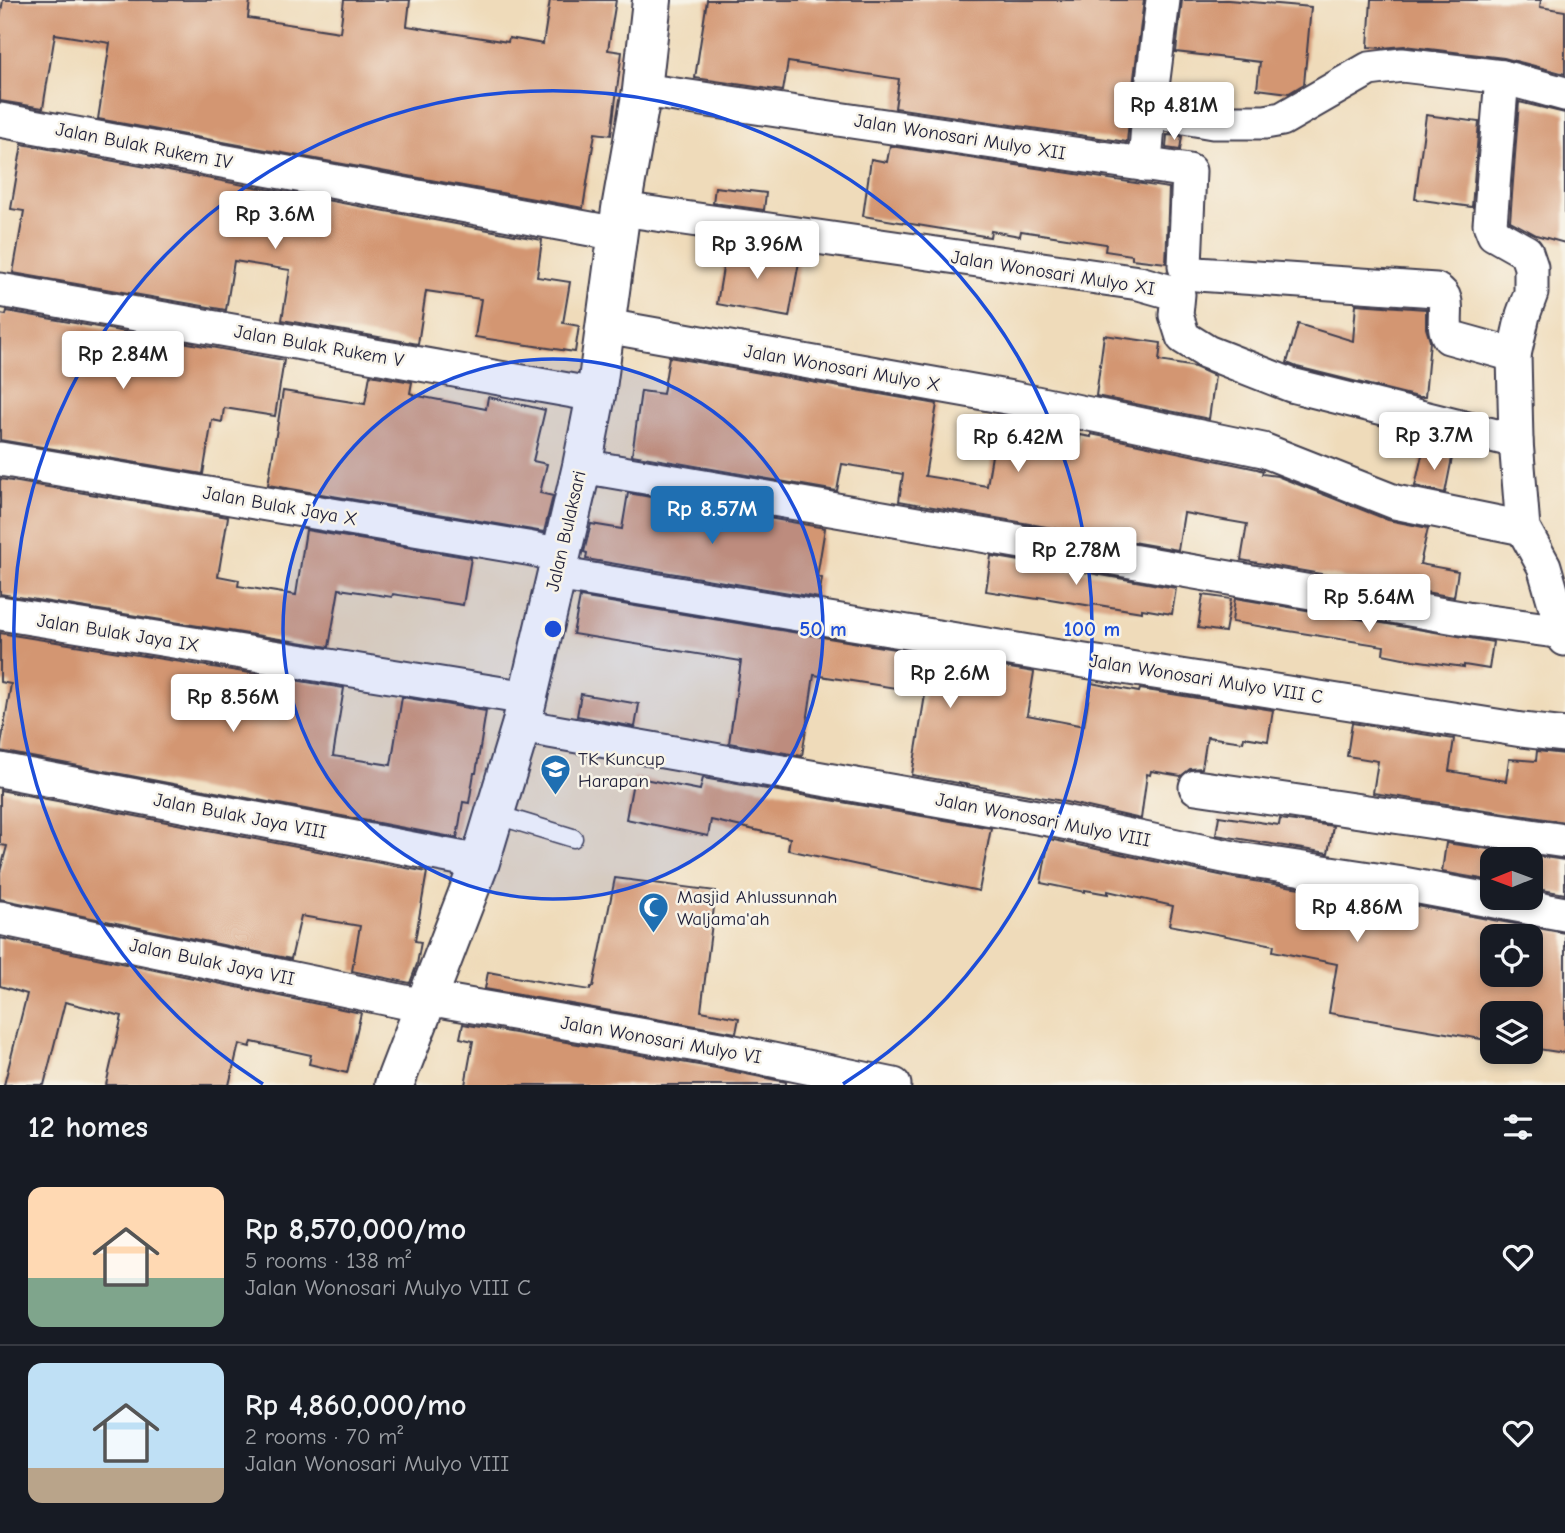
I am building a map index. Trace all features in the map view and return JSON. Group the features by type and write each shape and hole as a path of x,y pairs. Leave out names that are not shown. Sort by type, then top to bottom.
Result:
{"street":[{"name":"Jalan Bulaksari","path":"394,1085 480,862 524,712 596,395 619,222 642,90 652,0"},
{"path":"1145,165 1149,111 1164,0"},
{"path":"1149,111 1213,122 1265,122 1282,118 1369,69 1402,65 1502,77 1565,94"},
{"path":"582,466 1564,636 1555,570 1523,528 1516,441 1514,355 1531,293 1531,267 1526,252 1494,234 1490,225 1502,77"},
{"name":"Jalan Wonosari Mulyo XII","path":"642,90 1189,171 1181,280"},
{"name":"Jalan Bulak Rukem IV","path":"0,120 619,222"},
{"name":"Jalan Wonosari Mulyo XI","path":"619,222 1139,283 1181,280 1176,314 1182,337 1207,352 1291,385 1516,441"},
{"path":"1181,280 1197,274 1436,290 1446,298 1446,331 1449,337 1514,355"},
{"name":"Jalan Bulak Rukem V","path":"0,290 596,395"},
{"name":"Jalan Wonosari Mulyo X","path":"606,326 1012,398 1263,450 1395,502 1523,528"},
{"name":"Jalan Bulak Jaya X","path":"0,459 514,546 558,564"},
{"name":"Jalan Wonosari Mulyo VIII C","path":"558,564 1053,656 1565,735"},
{"name":"Jalan Bulak Jaya IX","path":"0,613 524,712"},
{"name":"Jalan Wonosari Mulyo VIII","path":"524,712 1238,859 1403,884 1565,914"},
{"name":"Jalan Bulak Jaya VIII","path":"0,770 480,862"},
{"path":"1196,787 1565,841"},
{"name":"Jalan Bulak Jaya VII","path":"0,918 426,1002"},
{"name":"Jalan Wonosari Mulyo VI","path":"426,1002 720,1049 894,1085"}],"lane":[{"path":"494,814 573,838"}],"building":[{"path":"3,0 250,0 248,18 340,32 344,0 410,0 407,26 508,42 509,38 543,44 550,0 616,0 608,50 622,52 611,135 595,133 583,208 98,119 110,43 55,34 43,108 0,101 0,17"},
{"path":"707,0 1144,0 1127,142 895,108 899,79 788,62 783,91 695,78"},
{"path":"1182,0 1228,0 1311,7 1304,84 1289,93 1257,89 1260,62 1176,52"},
{"path":"1371,0 1541,0 1540,7 1565,11 1565,74 1504,58 1404,46 1368,47"},
{"path":"1519,102 1565,113 1565,243 1536,235 1510,221"},
{"path":"1426,115 1479,122 1472,207 1415,199"},
{"path":"1167,135 1182,136 1180,150 1166,148"},
{"path":"22,144 542,240 537,277 570,282 563,323 579,326 575,352 475,337 481,299 426,291 418,344 282,320 290,270 234,261 226,310 13,273 24,211 11,209"},
{"path":"890,146 1169,188 1166,263 1132,259 1132,255 1105,251 1106,244 1021,231 1020,236 991,231 990,237 863,216 871,159 887,162"},
{"path":"715,187 766,193 764,210 713,203"},
{"path":"727,244 759,248 758,255 799,262 789,317 717,304"},
{"path":"1356,304 1426,309 1426,328 1430,341 1425,397 1287,363 1298,324 1353,341"},
{"path":"7,311 284,360 275,416 224,408 222,422 212,420 203,474 0,440 0,314 6,315"},
{"path":"1104,335 1161,343 1159,361 1195,367 1215,376 1209,419 1096,396"},
{"path":"669,357 937,404 925,476 987,486 995,437 1078,450 1080,435 1091,437 1091,434 1257,469 1263,471 1262,474 1277,476 1388,520 1428,528 1420,564 1458,571 1454,597 1241,560 1247,524 1184,513 1178,550 899,501 903,474 842,464 837,491 632,455 641,391 663,394"},
{"path":"370,375 412,382 410,393 413,395 486,409 488,397 545,410 533,461 547,464 540,493 553,496 544,532 268,485 283,391 365,404"},
{"path":"1423,451 1452,458 1445,493 1415,486"},
{"path":"0,479 228,517 218,576 239,580 238,586 296,595 306,530 471,558 463,605 339,589 329,647 0,594"},
{"path":"628,493 825,528 817,577 822,578 819,598 586,559 587,553 584,552 591,524 622,529"},
{"path":"991,556 1176,588 1172,614 986,591"},
{"path":"1203,595 1231,599 1225,632 1198,628"},
{"path":"580,597 1034,672 1027,715 1084,726 1091,683 1273,710 1268,741 1244,737 1243,742 1207,737 1202,768 1190,769 1181,776 1151,771 1150,775 1147,774 1141,819 1057,800 912,775 925,695 921,692 814,675 802,756 729,743 741,661 573,634"},
{"path":"1235,598 1493,642 1489,669 1413,660 1383,654 1384,646 1232,622"},
{"path":"0,633 344,688 333,756 391,765 402,697 486,711 476,773 469,803 463,802 457,838 0,751 11,684 0,682"},
{"path":"581,694 639,704 635,727 577,716"},
{"path":"1352,723 1454,739 1449,771 1506,781 1509,759 1536,761 1537,751 1565,754 1565,822 1373,793 1378,761 1347,756"},
{"path":"634,777 700,790 703,778 991,828 979,891 788,850 790,838 711,820 708,836 626,819"},
{"path":"0,790 427,872 415,941 421,942 410,983 352,971 360,926 301,916 291,959 0,899 0,872 7,846 0,845"},
{"path":"1219,816 1279,825 1280,819 1333,826 1328,853 1216,835"},
{"path":"1049,839 1234,878 1516,924 1480,924 1480,987 1543,987 1543,929 1565,933 1565,1053 1543,1050 1543,1001 1480,1001 1480,1039 1329,1013 1337,964 1273,951 1274,945 1169,925 1173,906 1108,891 1108,894 1041,883"},
{"path":"1446,843 1480,848 1480,879 1442,872"},
{"path":"1544,857 1565,860 1565,894 1544,890"},
{"name":"Masjid Ahlussunnah Waljama'ah","path":"615,878 716,891 701,1011 739,1018 736,1033 485,989 488,972 590,990 593,987"},
{"path":"0,938 361,1013 347,1073 309,1064 311,1055 252,1042 250,1047 239,1044 229,1085 106,1085 122,1016 65,1002 44,1085 4,1085 27,994 0,986"},
{"path":"463,1024 716,1068 786,1082 786,1085 465,1085 473,1041 460,1038"}],"place":[{"name":"TK Kuncup Harapan","path":"555,797"},
{"name":"Masjid Ahlussunnah Waljama'ah","path":"654,935"}]}
